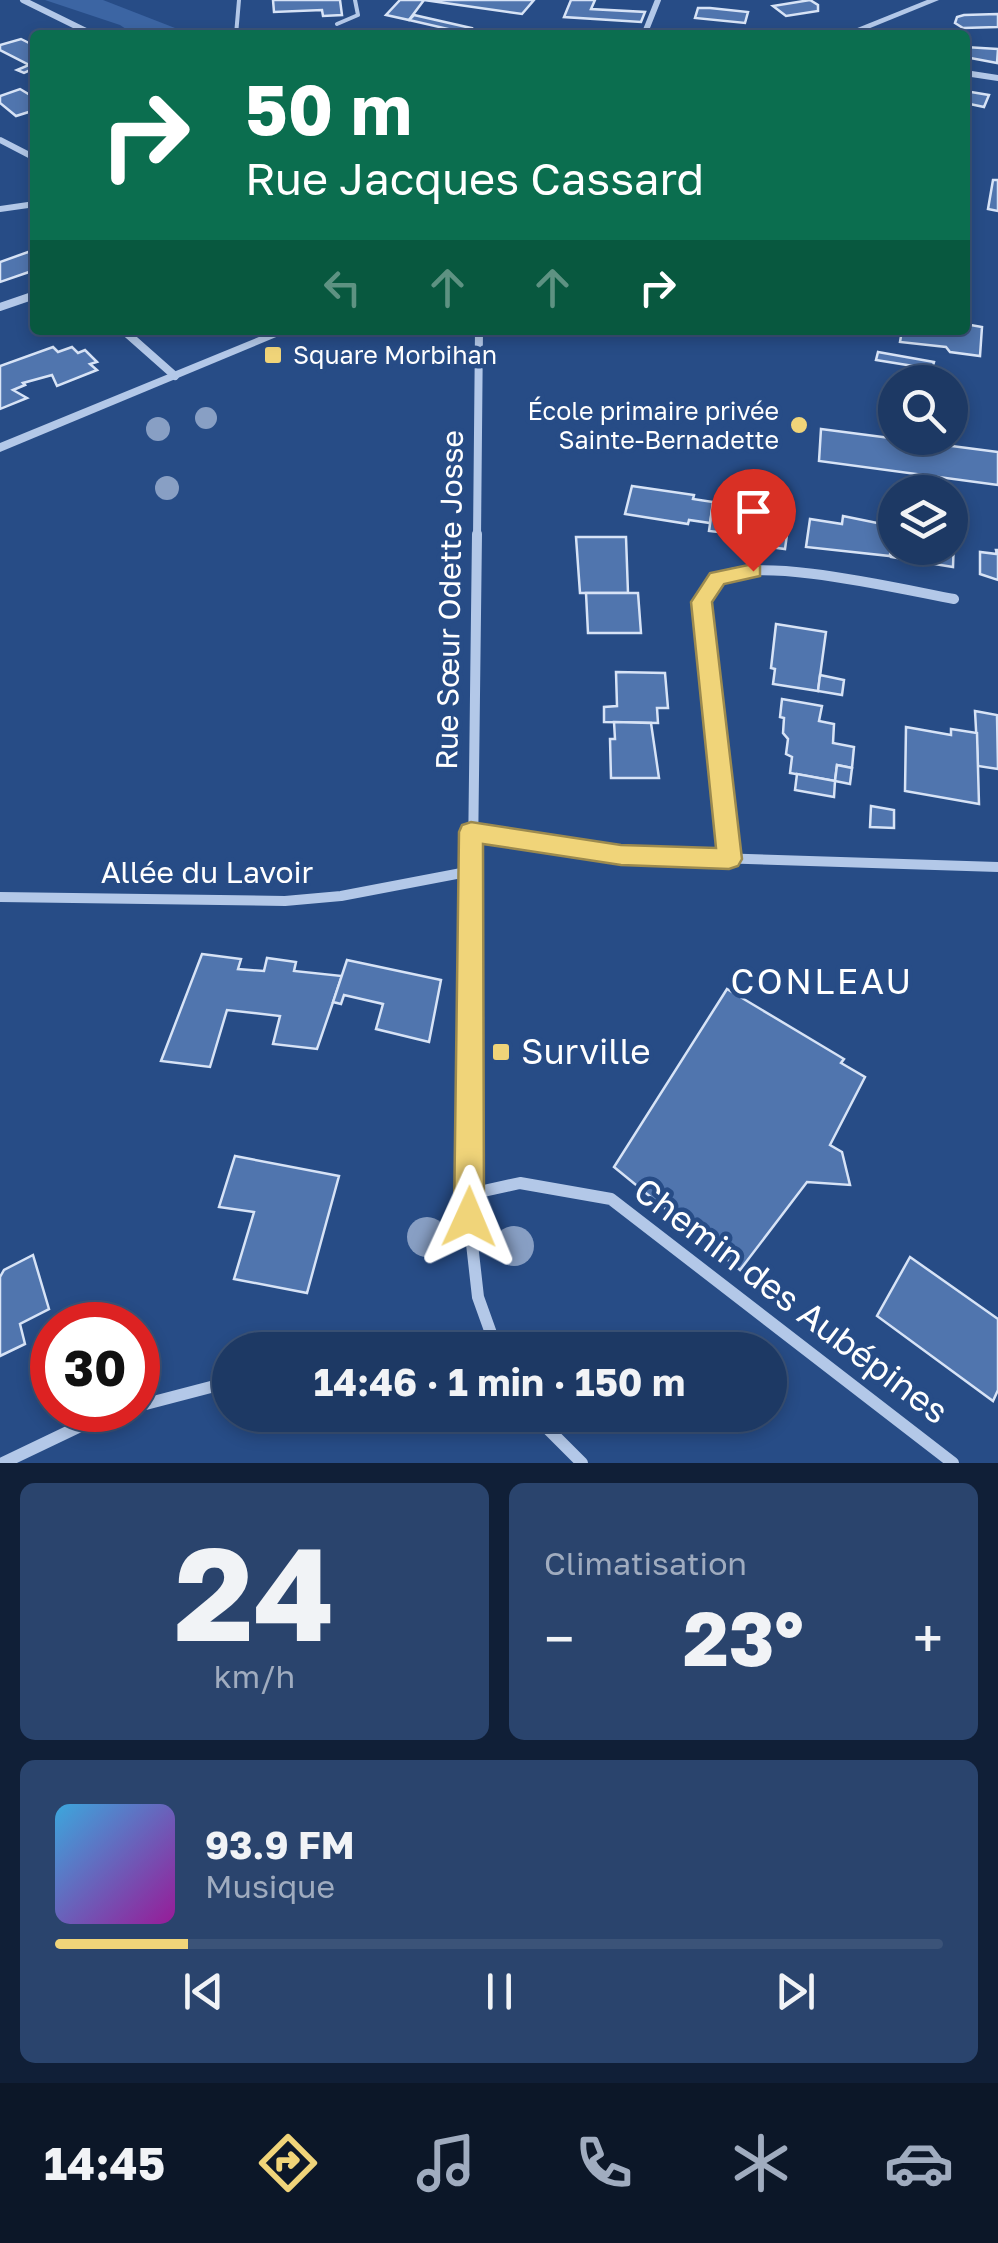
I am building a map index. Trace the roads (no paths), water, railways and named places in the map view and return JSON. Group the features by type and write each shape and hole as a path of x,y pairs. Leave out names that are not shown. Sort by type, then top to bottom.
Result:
{"street":[{"path":"23,0 84,30"},
{"path":"646,30 658,0"},
{"path":"858,30 934,0"},
{"path":"970,74 998,78"},
{"path":"0,140 30,155"},
{"path":"0,209 30,205"},
{"path":"0,307 30,296"},
{"path":"130,335 175,376"},
{"path":"0,448 274,335"},
{"name":"Rue Sœur Odette Josse","path":"479,335 470,1194 478,1297 491,1332"},
{"path":"729,859 702,602 717,578 735,572 775,572 954,599"},
{"path":"471,832 621,855 998,867"},
{"name":"Allée du Lavoir","path":"0,898 285,901 341,896 472,871"},
{"name":"Chemin des Aubépines","path":"470,1194 520,1183 611,1199 953,1463"},
{"path":"160,1400 212,1387"},
{"path":"2,1463 67,1432"},
{"path":"551,1432 582,1463"}],"lane":[{"path":"236,30 239,0"},
{"path":"338,24 358,15 355,0"}],"place":[{"name":"Square Morbihan","path":"273,355"},
{"name":"École primaire privée Sainte-Bernadette","path":"799,425"},
{"name":"Surville","path":"501,1052"}],"district":[{"name":"CONLEAU","path":"822,982"}]}
